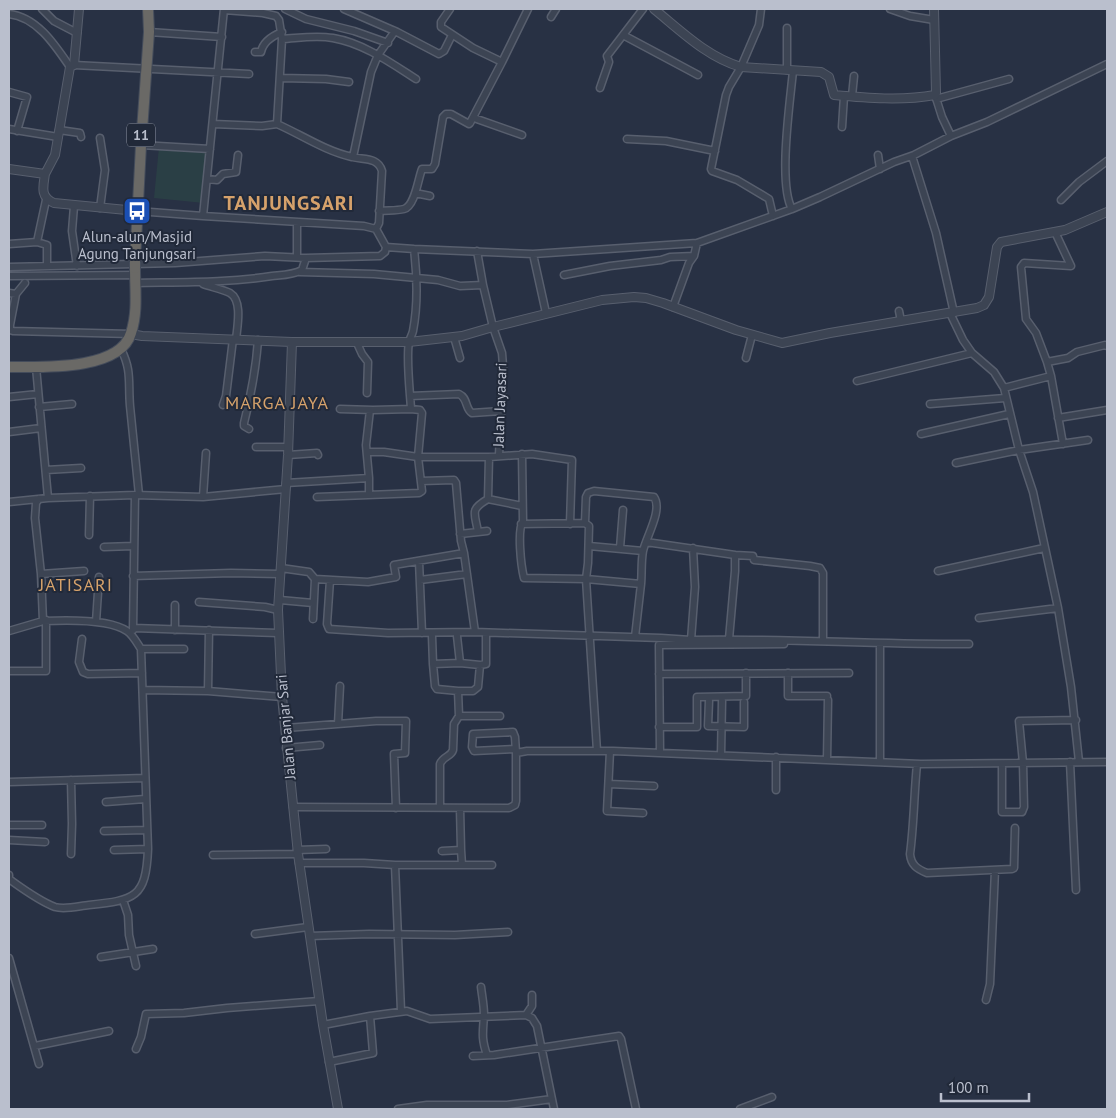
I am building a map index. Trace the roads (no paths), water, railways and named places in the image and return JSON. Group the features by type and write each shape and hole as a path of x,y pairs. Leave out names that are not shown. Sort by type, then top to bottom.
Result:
{"highway":[{"name":"11","path":"9,367 36,368 99,360 121,349 131,334 136,305 137,211 149,32 148,9"}],"street":[{"path":"42,9 54,21 77,34"},
{"path":"37,242 46,200 43,185 45,174 55,155 72,66 79,9"},
{"path":"285,9 306,19 354,31 388,43"},
{"path":"344,9 395,31 439,54 444,51 452,34"},
{"path":"450,9 440,25 441,27 474,48 502,62"},
{"path":"379,211 405,209 410,205 416,194 422,169 432,169 435,164 444,115 451,114 469,124 474,118 528,9"},
{"path":"551,17 556,9"},
{"path":"600,88 609,62 606,56 643,9"},
{"path":"654,9 710,54 722,61 741,67 825,73 829,77 834,95 866,98 935,97 1010,79"},
{"path":"761,9 759,24 741,67 729,86 726,95 712,171 737,180 767,197 771,201 773,216"},
{"path":"890,9 910,16 934,20"},
{"path":"934,9 937,91 935,97 951,136"},
{"path":"204,216 224,10 276,16 282,36 277,124"},
{"path":"9,14 16,14 41,30 72,66 249,74"},
{"path":"786,28 790,71 785,180 789,204 792,209"},
{"path":"353,157 369,77 378,55 395,31"},
{"path":"149,32 222,37"},
{"path":"623,35 698,75"},
{"path":"256,52 262,52 266,42 282,36 333,38 346,41 378,55 416,79"},
{"path":"386,247 533,254 696,243 792,209 912,156 951,136 987,122 1107,64"},
{"path":"842,127 854,76"},
{"path":"281,78 326,78 349,82"},
{"path":"9,92 27,97 28,100 17,131"},
{"path":"474,118 522,135"},
{"path":"213,124 262,126 277,124 314,143 353,157 375,161 381,167 379,223 376,230"},
{"path":"9,130 58,134 77,132 80,133 81,137"},
{"path":"100,138 105,170 100,208"},
{"path":"627,139 666,141 715,151"},
{"path":"141,145 210,149"},
{"path":"207,178 217,180 223,174 236,172 238,155"},
{"path":"878,155 880,169"},
{"path":"912,156 936,233 952,313 963,340 972,353 994,372 1004,388 1019,450 1033,492 1058,608 1076,720 1080,762"},
{"path":"1061,200 1079,182 1107,161"},
{"path":"9,169 45,174"},
{"path":"416,194 430,196"},
{"path":"9,267 175,263 265,256 297,256 306,258 380,256 385,252 386,247 376,230 364,226 58,205 46,200"},
{"path":"74,206 72,231 76,266"},
{"path":"25,283 16,294 10,325 10,330 13,331 131,334 292,342 409,342 454,337 602,300 646,298 752,335 782,343 971,310 984,305 989,297 997,247 1001,242 1065,230 1107,212"},
{"path":"297,222 297,256"},
{"path":"1055,232 1071,266 1024,263 1021,267 1026,319 1036,333 1047,362 1063,444"},
{"path":"9,244 37,242 47,245 46,266"},
{"path":"673,307 689,263 694,256 696,243"},
{"path":"411,408 409,342 413,332 416,279 414,249"},
{"name":"Jalan Jayasari","path":"477,251 493,327 502,353 499,455"},
{"path":"533,254 546,313"},
{"path":"564,274 661,260 670,256 694,256"},
{"path":"300,272 306,258"},
{"path":"9,276 135,272 199,282 230,293 236,299 238,312 226,396 223,405"},
{"path":"199,282 263,278 300,272 374,274 438,280 456,286 483,285"},
{"path":"9,293 16,294"},
{"path":"899,310 901,321"},
{"path":"746,358 752,335"},
{"path":"454,337 460,358"},
{"path":"249,429 244,426 244,423 256,369 258,340"},
{"name":"Jalan Banjar Sari","path":"292,342 278,633 286,748 297,852 319,1001 338,1109"},
{"path":"357,343 368,362 367,393"},
{"path":"1047,362 1068,358 1077,352 1107,346"},
{"path":"9,878 26,892 56,907 79,906 123,900 134,894 143,884 147,870 148,849 141,649 132,631 135,559 133,546 137,495 130,402 130,374 127,361 121,349"},
{"path":"858,381 972,353"},
{"path":"36,368 48,498"},
{"path":"1004,388 1051,376"},
{"path":"9,397 38,394"},
{"path":"410,396 459,394 464,398 472,414 501,411"},
{"path":"930,404 1005,398"},
{"path":"39,407 72,404"},
{"path":"317,497 419,493 422,491 418,457 422,413 420,410 411,408 340,409"},
{"path":"369,495 367,452 370,410"},
{"path":"1058,418 1107,410"},
{"path":"921,434 1010,414"},
{"path":"9,432 41,428"},
{"path":"956,463 1019,450 1088,440"},
{"path":"256,447 317,452 318,455"},
{"path":"367,452 384,452 418,457 489,457 522,454 572,460 570,524"},
{"path":"203,497 206,453"},
{"path":"522,454 523,521 520,524 520,539 524,578 586,579 641,584"},
{"path":"488,499 489,457"},
{"path":"46,470 81,468"},
{"path":"9,502 90,496 203,497 369,478"},
{"path":"422,481 454,480 456,482 460,534 475,632"},
{"path":"584,524 588,493 594,491 654,497 656,500 654,520 643,551 636,637"},
{"path":"89,534 90,496"},
{"path":"9,671 46,671 41,574 35,518 36,503 40,499"},
{"path":"478,532 475,510 477,506 488,499 522,506"},
{"path":"620,548 623,510"},
{"path":"520,524 584,524 590,526 586,579 588,636 597,751"},
{"path":"460,534 487,531"},
{"path":"646,542 753,556 754,560 820,568 824,573 823,641"},
{"path":"104,547 133,546"},
{"path":"589,546 643,551"},
{"path":"691,640 695,587 693,548"},
{"path":"938,571 1044,548"},
{"path":"315,579 368,582 396,577 394,565 464,553"},
{"path":"729,639 735,555"},
{"path":"419,562 422,633"},
{"path":"41,574 84,571"},
{"path":"133,576 281,571 309,572 315,579 313,619"},
{"path":"420,580 467,574"},
{"path":"96,622 99,578"},
{"path":"330,580 327,624 329,628 388,633 475,632 691,640 729,639 880,644 969,644"},
{"path":"280,600 313,603"},
{"path":"199,602 265,607 278,610"},
{"path":"175,605 175,630"},
{"path":"979,618 1058,608"},
{"path":"9,631 44,620 96,622 132,631 209,630 278,633"},
{"path":"208,690 209,630"},
{"path":"433,664 486,664 486,635"},
{"path":"432,636 435,686 437,688 472,691 477,688 480,665"},
{"path":"457,636 460,663"},
{"path":"82,639 79,662 83,672 88,674 142,673"},
{"path":"660,753 659,645 808,644"},
{"path":"880,644 880,762"},
{"path":"141,649 184,649"},
{"path":"660,727 697,727 697,697 746,696 746,673"},
{"path":"788,673 788,696 828,698 827,760"},
{"path":"659,674 849,673"},
{"path":"338,724 340,686"},
{"path":"143,690 208,690 282,697"},
{"path":"440,808 440,764 442,759 452,753 454,724 459,716 458,691"},
{"path":"721,756 722,701"},
{"path":"709,702 708,726 744,726 744,702"},
{"path":"459,716 500,716"},
{"path":"1002,764 1002,812 1023,811 1023,763 1019,721 1076,720"},
{"path":"286,728 376,721 406,722 405,753 394,754 396,808"},
{"path":"293,808 503,809 515,805 516,751 515,737 511,732 473,734 472,747 474,751 516,751 527,751 597,751 610,751 917,764 1107,762"},
{"path":"286,748 320,745"},
{"path":"610,751 607,811 643,813"},
{"path":"776,757 776,790"},
{"path":"1070,762 1076,890"},
{"path":"917,764 910,861 916,869 926,873 1012,869 1014,868 1015,828"},
{"path":"9,782 145,778"},
{"path":"71,780 71,854"},
{"path":"609,784 654,786"},
{"path":"106,802 145,798"},
{"path":"460,808 462,865"},
{"path":"9,825 42,825"},
{"path":"104,831 147,830"},
{"path":"9,840 44,842"},
{"path":"114,850 148,849"},
{"path":"213,855 326,849"},
{"path":"442,851 460,850"},
{"path":"299,863 355,862 395,865 492,865"},
{"path":"395,865 401,1011"},
{"path":"986,1000 990,984 996,870"},
{"path":"123,900 128,915 136,966"},
{"path":"255,934 309,932 455,935 508,932"},
{"path":"101,957 153,949"},
{"path":"9,958 39,1064"},
{"path":"481,987 484,1017 482,1034 487,1055"},
{"path":"526,1015 532,1006 532,995"},
{"path":"136,1049 141,1037 146,1014 184,1013 319,1001"},
{"path":"323,1025 401,1011 408,1011 430,1019 526,1015 532,1018 537,1026 554,1109"},
{"path":"329,1062 373,1053 370,1016"},
{"path":"35,1046 109,1031"},
{"path":"473,1056 619,1036 636,1109"},
{"path":"740,1109 772,1097"},
{"path":"394,1109 427,1105 507,1105 552,1099"}],"place":[{"name":"Alun-alun/Masjid Agung Tanjungsari","path":"137,211"}],"district":[{"name":"TANJUNGSARI","path":"289,203"},
{"name":"MARGA JAYA","path":"277,403"},
{"name":"JATISARI","path":"76,585"}]}
